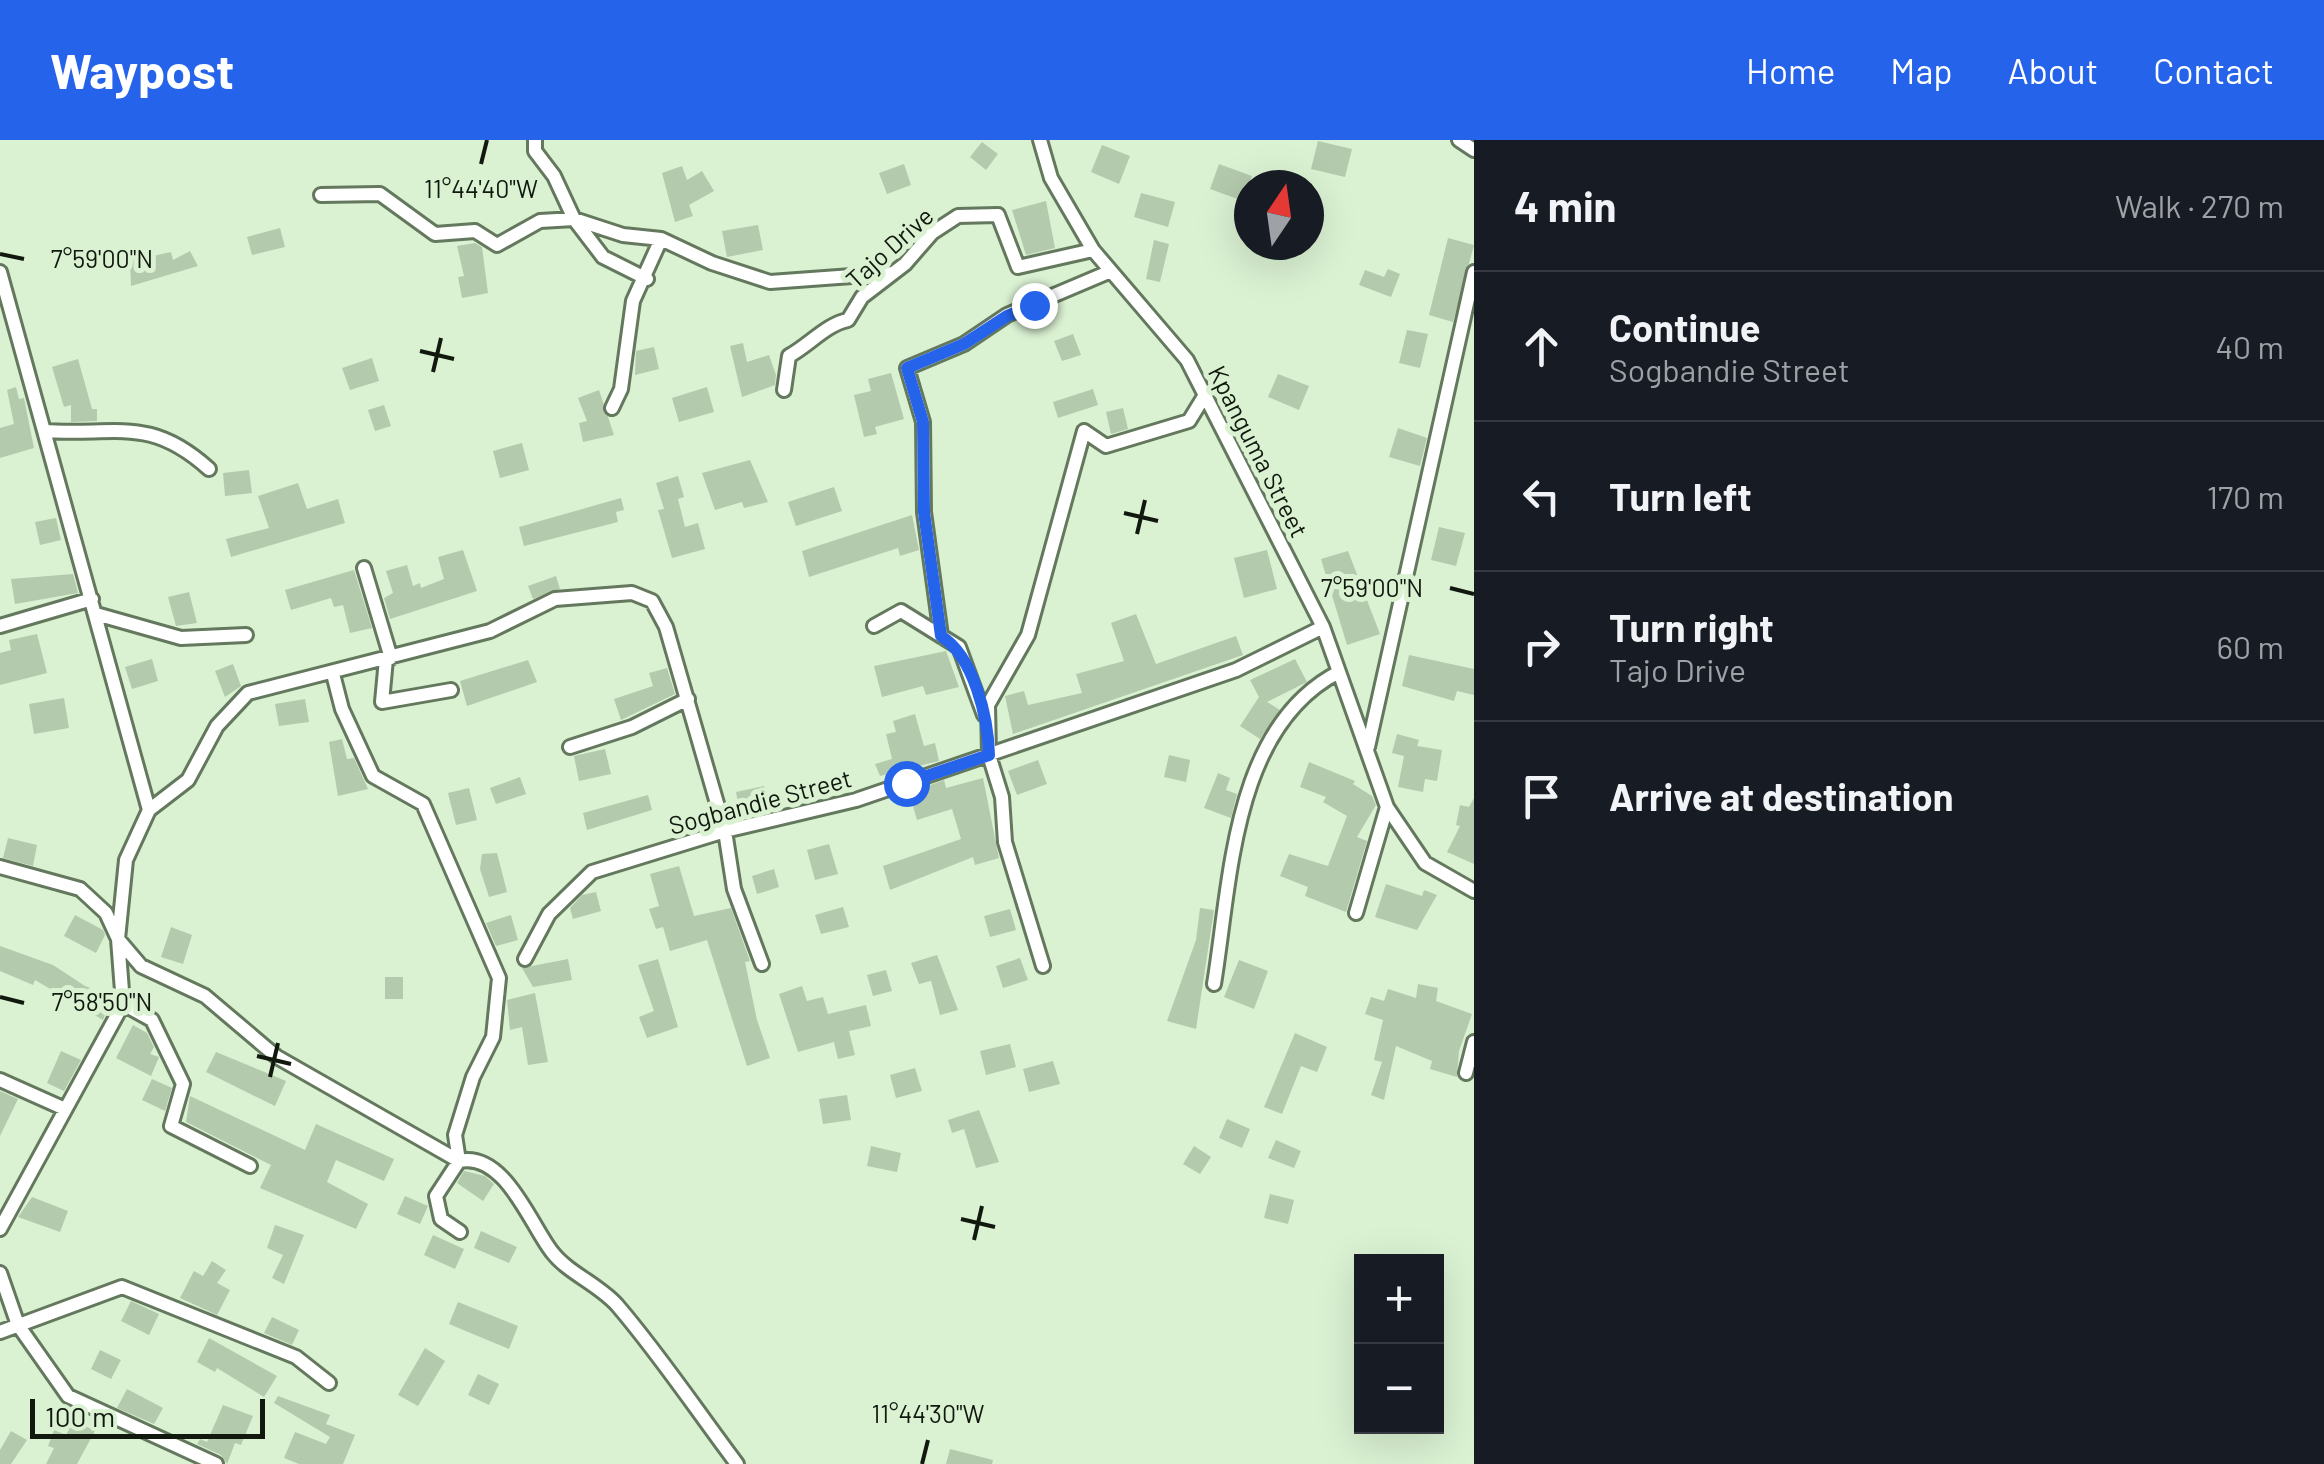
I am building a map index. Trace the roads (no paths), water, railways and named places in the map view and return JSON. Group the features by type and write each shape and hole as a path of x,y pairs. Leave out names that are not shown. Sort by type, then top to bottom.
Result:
{"street":[{"path":"535,140 534,152 554,176 574,220 603,257 647,279"},
{"name":"Kpanguma Street","path":"1040,140 1051,178 1093,250 1188,360 1323,627 1387,806 1425,863 1474,891"},
{"path":"1460,140 1474,150"},
{"path":"320,196 380,194 435,234 475,232 497,245 540,221 574,220 623,235 661,239 712,263 770,282 893,273"},
{"name":"Tajo Drive","path":"784,390 789,356 812,344 836,322 848,320 862,297 893,273 932,233 958,216 998,214 1018,267 1093,250"},
{"path":"612,408 621,388 633,300 647,279 661,239"},
{"path":"941,636 924,512 923,422 907,368 964,344 1007,316 1111,270"},
{"path":"0,272 149,810"},
{"path":"1367,750 1474,272"},
{"path":"1044,966 1005,842 1002,797 989,755 988,705 1028,635 1084,432 1106,446 1189,421 1205,394"},
{"path":"44,431 132,431 152,435 181,443 209,470"},
{"path":"364,568 388,659 382,702 451,690"},
{"path":"0,1229 123,1004 118,939 126,860 149,810 188,780 218,726 248,693 490,631 555,599 632,593 652,601 666,627 688,699 724,830 734,889 762,964"},
{"path":"0,626 92,599"},
{"path":"874,626 901,611 959,647 988,727"},
{"path":"96,614 181,638 246,635"},
{"name":"Sogbandie Street","path":"525,959 548,914 592,872 724,830 856,800 1236,670 1323,627"},
{"path":"1214,984 1241,818 1253,776 1289,712 1320,682 1339,672"},
{"path":"333,674 342,709 373,776 423,804 499,978 494,1037 474,1077 455,1135 460,1161 436,1196 441,1219 460,1232"},
{"path":"570,747 632,727 688,699"},
{"path":"1356,913 1387,806"},
{"path":"0,867 80,888 106,913 118,939 141,966 205,996 278,1057 460,1161 476,1161 518,1192 553,1254 594,1282 618,1306 737,1464"},
{"path":"123,1004 152,1020 183,1084 172,1126 250,1166"},
{"path":"1466,1074 1474,1042"},
{"path":"0,1080 66,1109"},
{"path":"0,1274 18,1326 68,1396 216,1464"},
{"path":"0,1332 122,1287 296,1357 329,1383"}]}
